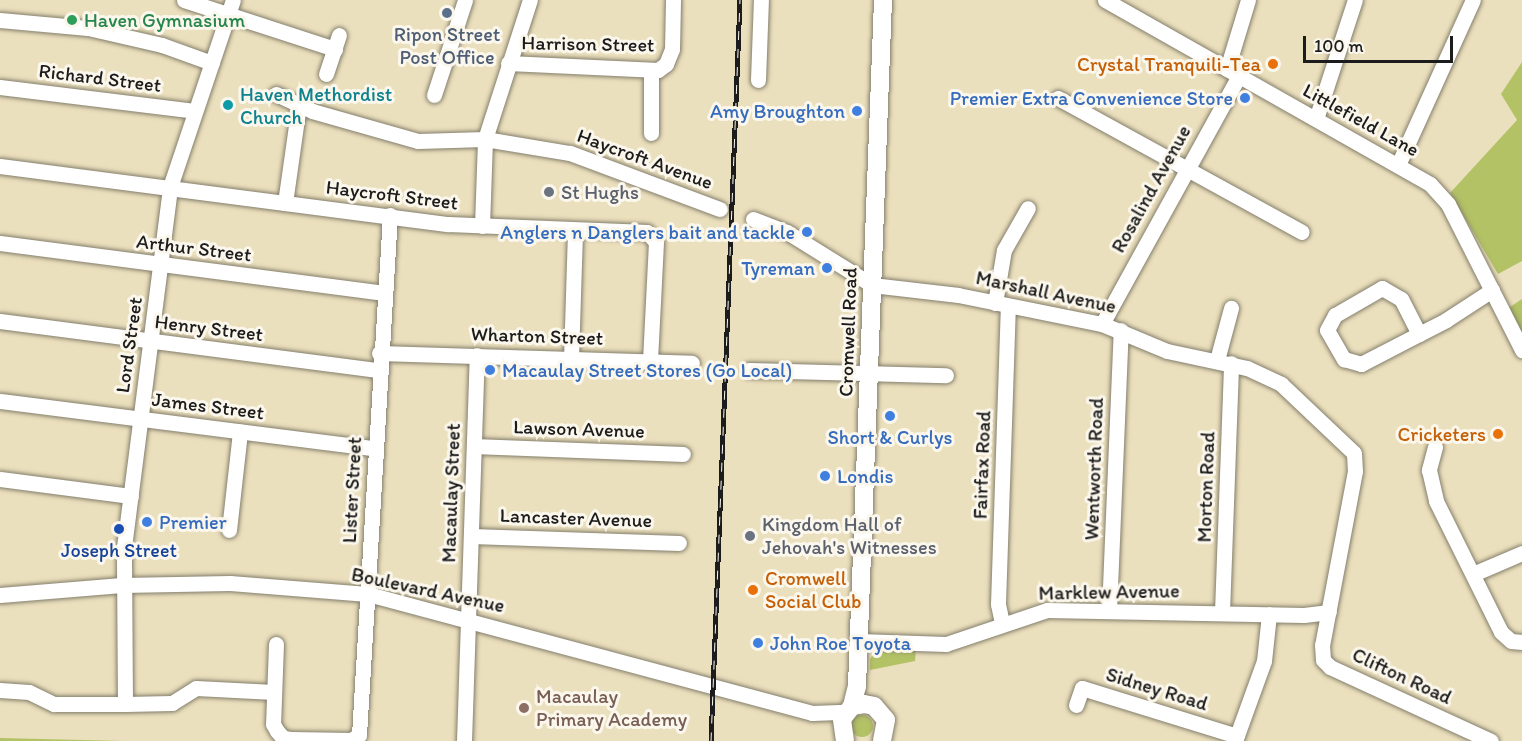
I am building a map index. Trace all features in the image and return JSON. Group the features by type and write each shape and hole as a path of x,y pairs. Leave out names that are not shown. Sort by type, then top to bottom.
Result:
{"main road":[{"name":"Cromwell Road","path":"844,738 849,709 857,686 883,0"},
{"name":"Cromwell Road","path":"857,666 880,713 898,741"},
{"path":"849,709 880,713 882,741"}],"street":[{"path":"184,0 230,7 337,42 326,74"},
{"path":"434,95 465,0"},
{"path":"482,226 485,139 530,0"},
{"name":"Harrison Street","path":"508,63 651,70 666,64 672,49 673,0"},
{"path":"758,80 761,0"},
{"name":"Littlefield Lane","path":"1105,0 1121,4 1233,72 1430,184 1444,198 1522,350"},
{"name":"Rosalind Avenue","path":"1102,324 1187,168 1233,72 1248,0"},
{"path":"1316,119 1355,0"},
{"path":"1398,165 1473,0"},
{"name":"Lord Street","path":"125,704 122,585 170,187 230,7"},
{"path":"0,20 88,28 162,45 212,63"},
{"path":"651,70 651,133"},
{"name":"Richard Street","path":"0,87 195,111"},
{"name":"Haycroft Avenue","path":"276,94 299,105 418,141 485,139 593,160 720,209"},
{"path":"1058,98 1302,232"},
{"path":"285,203 299,105"},
{"name":"Haycroft Street","path":"0,166 482,226 575,231 643,231 654,238 650,362"},
{"name":"Fairfax Road","path":"1002,623 998,604 1004,250 1028,208"},
{"name":"Lister Street","path":"276,644 273,724 283,738 351,740 359,735 378,370 390,215"},
{"path":"753,219 787,232 872,285"},
{"path":"571,359 575,231"},
{"name":"Arthur Street","path":"0,243 383,293"},
{"name":"Marshall Avenue","path":"872,285 957,295 1002,306 1102,324 1167,351 1224,362 1281,384 1354,453"},
{"path":"1419,334 1401,299 1382,288 1335,315 1327,330 1344,359 1353,364 1361,364 1419,334 1492,290"},
{"name":"Morton Road","path":"1222,612 1224,362 1231,308"},
{"name":"Henry Street","path":"0,321 378,370"},
{"name":"Wentworth Road","path":"1109,611 1121,330"},
{"name":"Wharton Street","path":"380,353 692,363"},
{"name":"Macaulay Street","path":"464,741 477,355"},
{"path":"749,370 946,375"},
{"name":"James Street","path":"0,401 374,448"},
{"path":"229,530 240,432"},
{"name":"Lawson Avenue","path":"474,446 683,454"},
{"path":"1436,447 1430,459 1432,490 1501,632 1511,641 1522,642"},
{"name":"Clifton Road","path":"1354,453 1355,471 1321,654 1330,667 1491,741"},
{"path":"0,479 131,496"},
{"name":"Lancaster Avenue","path":"471,536 679,543"},
{"path":"1473,574 1522,554"},
{"name":"Boulevard Avenue","path":"0,595 122,585 230,583 368,594 469,618 801,710 823,714 849,709"},
{"name":"Marklew Avenue","path":"859,641 946,644 1002,623 1047,610 1269,614 1329,612"},
{"path":"1236,739 1264,661 1269,614"},
{"path":"0,690 29,692 54,704 172,703 196,688 274,692"},
{"name":"Sidney Road","path":"1076,705 1082,688 1236,739"},
{"name":"Boulevard Avenue","path":"801,710 844,738"}],"green space":[{"path":"1522,62 1522,261 1498,274 1450,193 1517,120 1501,94"},
{"path":"1522,299 1522,338 1507,309"},
{"path":"878,647 916,649 915,661 870,670 870,659"},
{"path":"862,715 870,718 873,726 870,734 862,737 854,734 851,726 854,718"},
{"path":"0,738 124,741 0,741"}],"railway":[{"path":"711,741 740,0"}],"place":[{"name":"Ripon Street Post Office","path":"447,13"},
{"name":"Haven Gymnasium","path":"72,20"},
{"name":"Crystal Tranquili-Tea","path":"1273,64"},
{"name":"Premier Extra Convenience Store","path":"1245,98"},
{"name":"Haven Methordist Church","path":"228,105"},
{"name":"Amy Broughton","path":"857,111"},
{"name":"St Hughs","path":"549,192"},
{"name":"Anglers n Danglers bait and tackle","path":"807,232"},
{"name":"Tyreman","path":"827,268"},
{"name":"Macaulay Street Stores (Go Local)","path":"490,370"},
{"name":"Short & Curlys","path":"890,416"},
{"name":"Cricketers","path":"1498,434"},
{"name":"Londis","path":"825,476"},
{"name":"Premier","path":"147,522"},
{"name":"Joseph Street","path":"119,529"},
{"name":"Kingdom Hall of Jehovah's Witnesses","path":"750,536"},
{"name":"Cromwell Social Club","path":"753,590"},
{"name":"John Roe Toyota","path":"758,643"},
{"name":"Macaulay Primary Academy","path":"524,708"}]}
